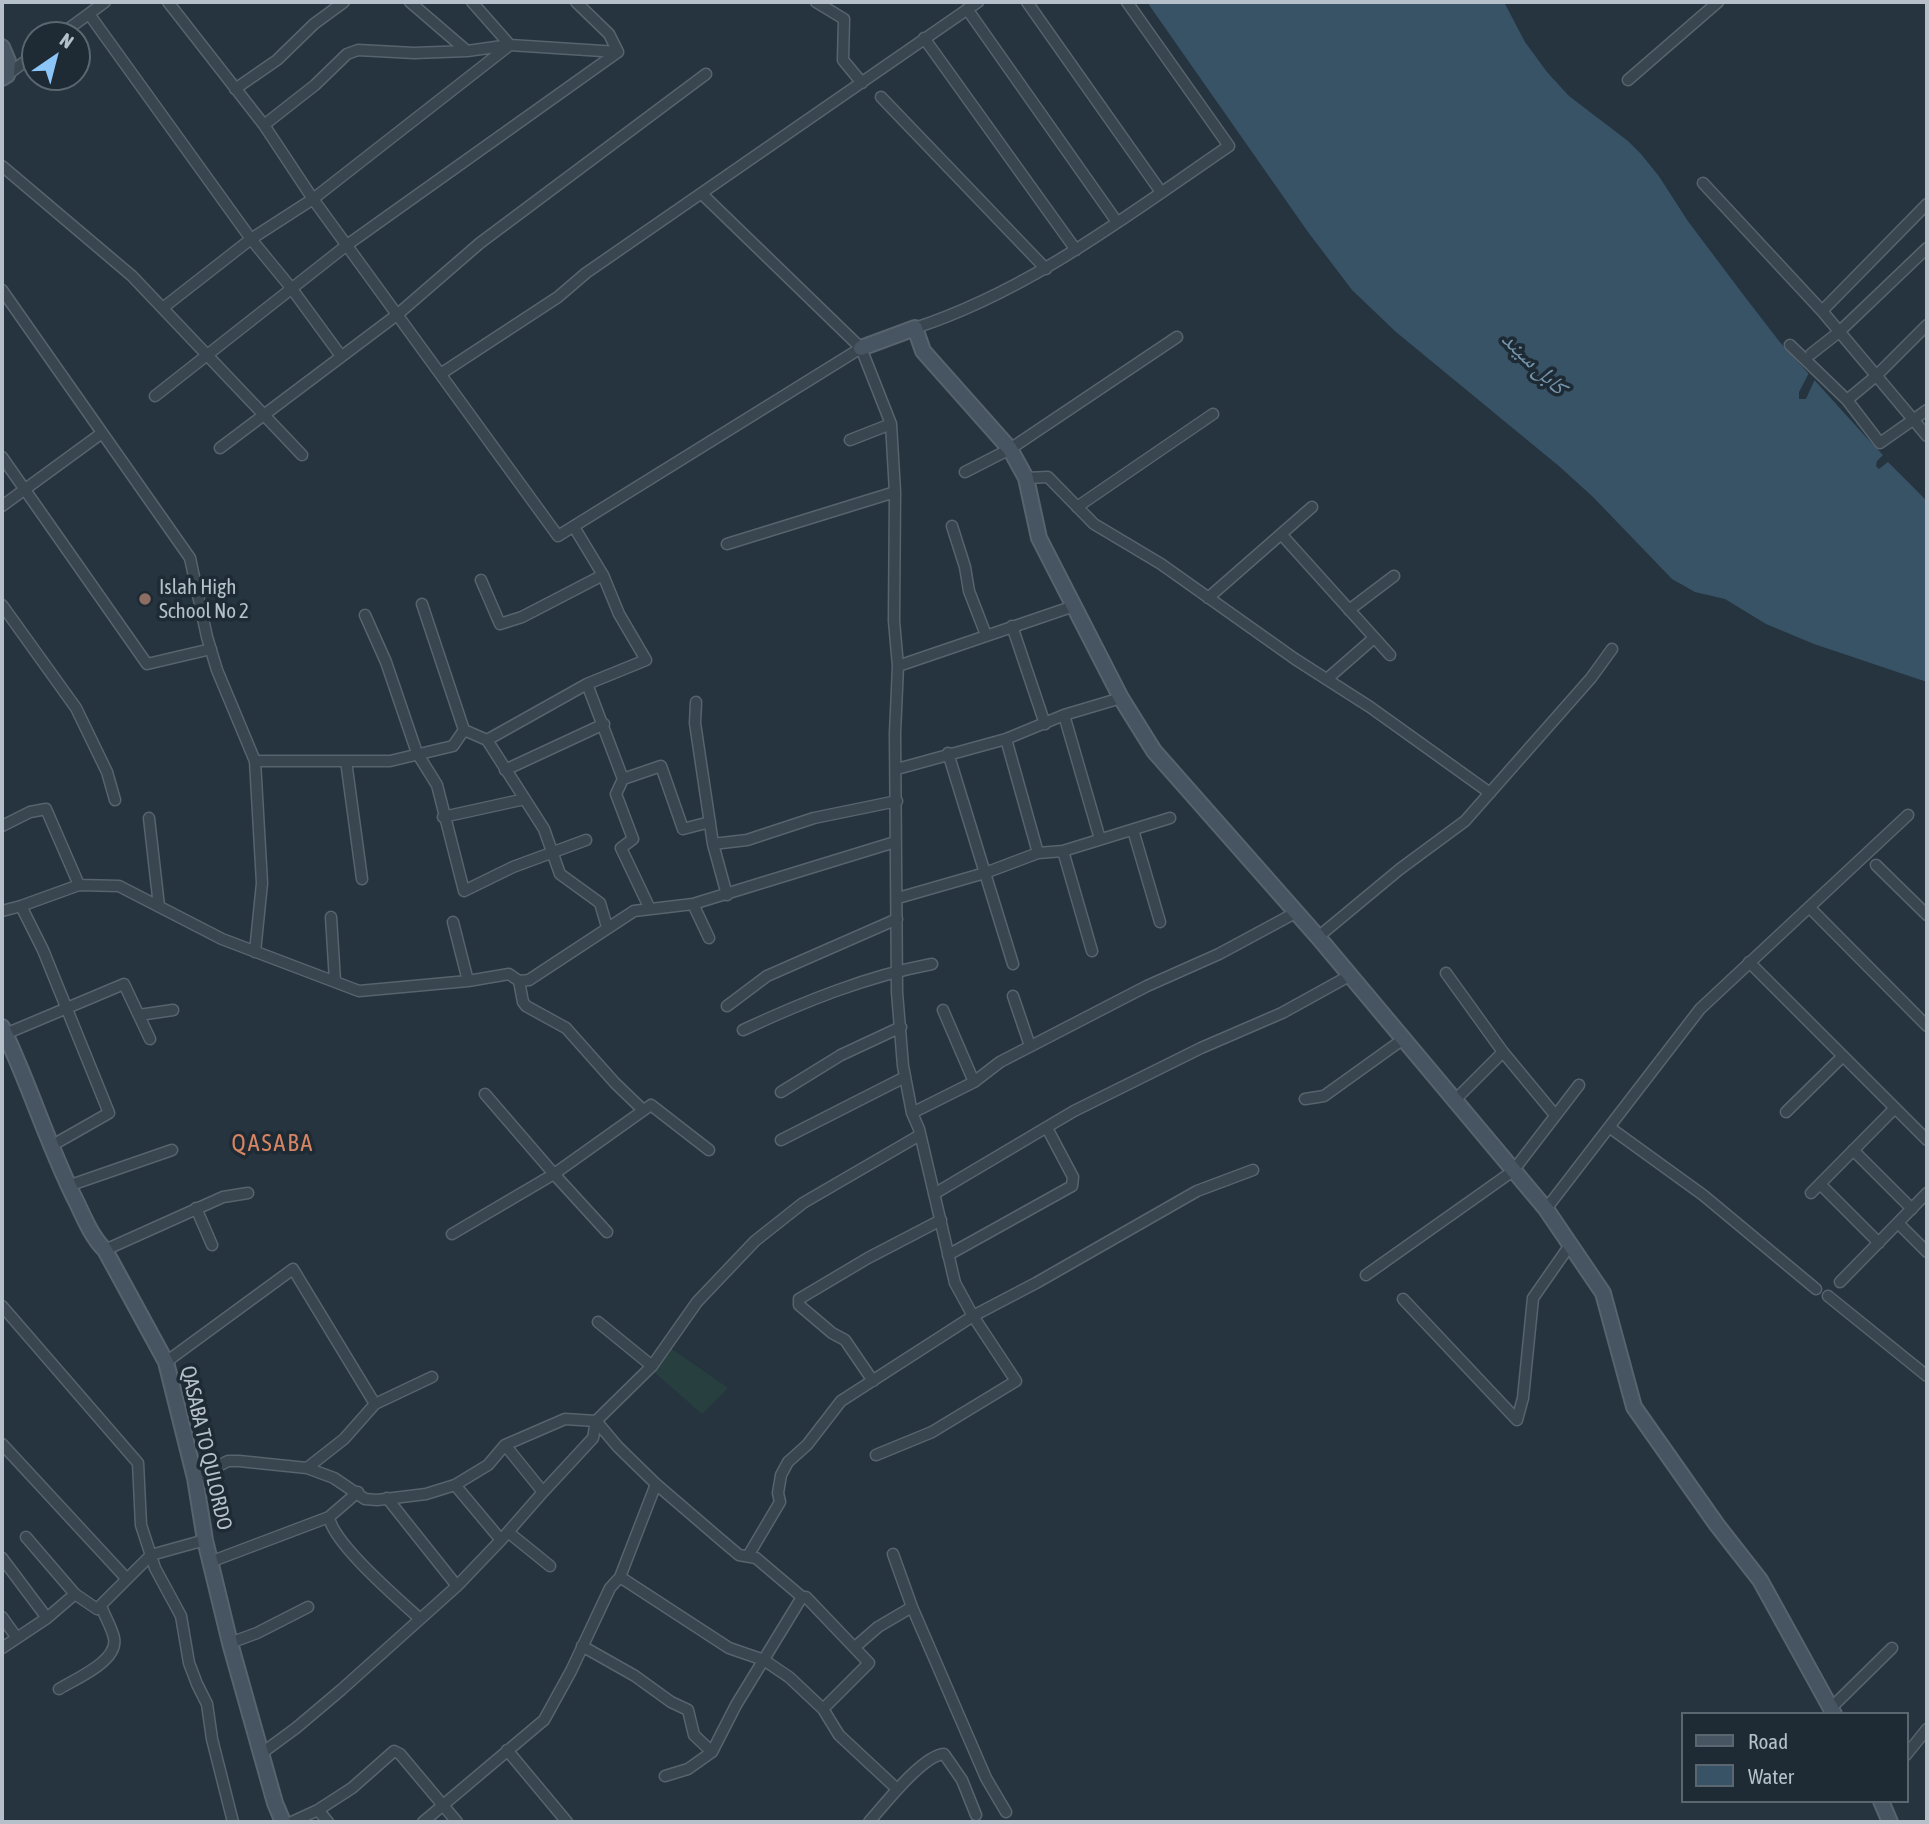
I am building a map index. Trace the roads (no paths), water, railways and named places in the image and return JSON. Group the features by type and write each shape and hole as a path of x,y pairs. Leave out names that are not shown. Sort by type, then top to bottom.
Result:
{"street":[{"path":"78,21 105,2"},
{"path":"168,2 264,125 313,199 558,536 861,348 936,321 1046,269 1229,146 1127,2"},
{"path":"236,89 277,60 314,24 344,2"},
{"path":"410,2 467,51"},
{"path":"472,2 510,45"},
{"path":"576,2 609,34 618,52"},
{"path":"816,2 844,19 843,60 862,83"},
{"path":"442,373 558,297 586,273 977,2"},
{"path":"1027,2 1161,192"},
{"path":"1628,80 1718,2"},
{"path":"967,9 1117,222"},
{"path":"89,13 251,239 341,356"},
{"path":"924,38 1076,250"},
{"path":"264,125 315,85 347,54 358,50 414,53 467,51 510,45 618,52"},
{"path":"164,307 251,239 313,199 510,45"},
{"path":"2,47 8,61 4,77"},
{"path":"155,396 347,245 618,52"},
{"path":"4,77 21,64"},
{"path":"220,448 398,314 480,243 706,74"},
{"path":"881,97 1046,269"},
{"path":"2,166 164,307 302,455"},
{"path":"1703,183 1822,311 1927,436"},
{"path":"702,194 861,348 891,424 895,492 894,621 898,666 895,733 897,992 905,1077 955,1283 1016,1381 932,1432 876,1455"},
{"path":"1822,311 1927,204"},
{"path":"1811,354 1839,332 1927,248"},
{"path":"2,289 190,558 211,649 256,761 262,883 255,952"},
{"path":"1847,400 1876,376 1927,325"},
{"path":"915,328 923,351 1010,449 1026,478 1039,538 1121,698 1154,751 1318,937 1546,1209 1603,1293 1634,1407 1717,1525 1760,1580 1833,1711 1892,1648"},
{"path":"965,472 1010,449 1177,337"},
{"path":"1790,345 1847,400 1880,443 1927,410"},
{"path":"1077,507 1213,414"},
{"path":"850,440 891,424"},
{"path":"2,506 102,433"},
{"path":"2,457 147,664 211,649"},
{"path":"1026,478 1048,477 1094,524 1161,564 1490,793"},
{"path":"727,544 895,492"},
{"path":"1208,598 1312,507"},
{"path":"952,526 965,567 969,592 986,635"},
{"path":"487,740 587,684 646,660 619,614 603,575 574,527"},
{"path":"1281,534 1390,655"},
{"path":"481,580 500,624 522,617 603,575"},
{"path":"1349,610 1394,576"},
{"path":"422,604 464,730 487,740 544,829 560,874 600,903 607,927"},
{"path":"2,605 76,708 107,772 115,800"},
{"path":"898,666 1074,606"},
{"path":"365,615 386,662 416,753 437,785 464,891 513,867 586,840"},
{"path":"1012,626 1045,724"},
{"path":"1327,679 1374,638"},
{"path":"1318,937 1400,869 1465,821 1591,678 1612,649"},
{"path":"587,684 604,724 622,779 616,794 633,839 621,848 650,909"},
{"path":"897,769 1006,739 1064,715 1121,698"},
{"path":"696,702 695,723 713,844 727,895"},
{"path":"1064,715 1100,839"},
{"path":"505,770 604,724"},
{"path":"256,761 390,761 453,746 464,730"},
{"path":"1006,739 1038,853"},
{"path":"948,753 1013,964"},
{"path":"346,761 362,879"},
{"path":"622,779 661,766 683,829 710,822"},
{"path":"443,817 525,799"},
{"path":"713,844 747,840 814,818 897,801"},
{"path":"2,826 30,812 46,809 79,885"},
{"path":"1546,1209 1700,1009 1908,815"},
{"path":"149,818 159,906"},
{"path":"898,898 985,873 1038,853 1062,850 1170,818"},
{"path":"1133,830 1160,922"},
{"path":"2,911 79,885 119,886 222,939 359,991 468,981 509,974 519,981 529,980 634,911 693,904 895,842"},
{"path":"1062,850 1092,951"},
{"path":"1876,865 1927,915"},
{"path":"693,904 709,938"},
{"path":"21,906 43,950 109,1113 51,1146"},
{"path":"1809,906 1927,1026"},
{"path":"912,1113 974,1082 1000,1062 1030,1046 1295,914"},
{"path":"331,917 335,981"},
{"path":"727,1006 767,976 897,919"},
{"path":"453,922 468,981"},
{"path":"1749,962 1927,1140"},
{"path":"743,1030 793,1007 897,971 933,964"},
{"path":"1446,973 1503,1052 1555,1115"},
{"path":"934,1194 1074,1111 1201,1048 1282,1013 1349,976"},
{"path":"519,981 526,1006 566,1028 643,1110"},
{"path":"2,1029 10,1032 124,984 150,1039"},
{"path":"1013,996 1030,1046"},
{"path":"139,1014 173,1010"},
{"path":"943,1010 974,1082"},
{"path":"781,1092 841,1055 901,1027"},
{"name":"QASABA TO QULORDO","path":"2,1029 17,1059 68,1186 166,1362 195,1478 205,1540 230,1643 283,1822"},
{"path":"1306,1099 1324,1096 1402,1040"},
{"path":"1454,1101 1503,1052"},
{"path":"1786,1112 1843,1056"},
{"path":"781,1140 905,1077"},
{"path":"1366,1275 1513,1171 1579,1085"},
{"path":"485,1094 607,1232"},
{"path":"452,1234 554,1174 653,1105 709,1150"},
{"path":"1811,1194 1895,1108"},
{"path":"1609,1127 1703,1195 1816,1289"},
{"path":"948,1255 1072,1186 1073,1177 1047,1128"},
{"path":"262,1753 332,1698 457,1586 593,1438 596,1422 652,1366 696,1302 755,1241 803,1203 920,1135"},
{"path":"68,1186 172,1150"},
{"path":"1853,1150 1912,1209"},
{"path":"748,1556 780,1502 778,1493 788,1462 807,1445 841,1401 973,1315 1047,1277 1197,1191 1253,1171"},
{"path":"1820,1184 1879,1243"},
{"path":"105,1250 223,1197 248,1193"},
{"path":"1840,1282 1927,1194"},
{"path":"197,1208 212,1245"},
{"path":"873,1381 845,1340 832,1333 799,1305 799,1299 940,1220"},
{"path":"1898,1223 1927,1252"},
{"path":"1403,1300 1517,1420 1523,1398 1533,1298 1570,1245"},
{"path":"166,1362 293,1269 375,1404"},
{"path":"1828,1296 1927,1377"},
{"path":"2,1306 138,1462 141,1525 155,1568 181,1616 189,1663 207,1704 212,1739 233,1822"},
{"path":"598,1322 652,1366"},
{"path":"307,1468 344,1439 375,1404 432,1377"},
{"path":"195,1478 228,1461 307,1468 334,1478 365,1499 426,1494 455,1485 488,1465 506,1445 565,1419 596,1422 656,1484 739,1555 755,1558 802,1597 806,1597 869,1663 823,1709"},
{"path":"2,1444 126,1578"},
{"path":"506,1445 542,1492"},
{"path":"423,1822 544,1720 610,1588 620,1577 656,1484"},
{"path":"455,1485 505,1536 550,1566"},
{"path":"211,1562 330,1517 358,1492"},
{"path":"387,1498 457,1586"},
{"path":"330,1517 331,1527 355,1556 419,1618"},
{"path":"26,1537 75,1594 97,1609 151,1555 205,1540"},
{"path":"893,1554 912,1607 986,1778 1006,1812"},
{"path":"2,1558 47,1618"},
{"path":"620,1577 729,1648 764,1660 789,1677 823,1709 839,1735 897,1789"},
{"path":"2,1648 47,1618 75,1594"},
{"path":"665,1776 688,1769 712,1752 736,1705 802,1597"},
{"path":"59,1689 107,1659 114,1649 115,1640 101,1606"},
{"path":"230,1643 257,1633 308,1607"},
{"path":"855,1647 878,1627 912,1607"},
{"path":"2,1618 17,1639"},
{"path":"582,1646 688,1710 694,1735 712,1752"},
{"path":"1908,1753 1927,1729"},
{"path":"507,1750 567,1822"},
{"path":"292,1822 318,1811 352,1788 394,1751 400,1754 457,1822"},
{"path":"869,1822 897,1789 935,1755 944,1754 962,1780 976,1815"},
{"path":"1882,1803 1891,1822"},
{"path":"318,1811 328,1822"}],"water":[{"name":"کابل سيند","path":"1147,2 1504,2 1525,42 1547,72 1569,96 1641,154 1780,342 1927,501 1927,682 1814,644 1766,624 1725,599 1695,592 1672,579 1593,497 1560,467 1396,332 1352,290 1308,232"}],"place":[{"name":"Islah High School No 2","path":"145,599"}],"district":[{"name":"QASABA","path":"273,1143"}]}
